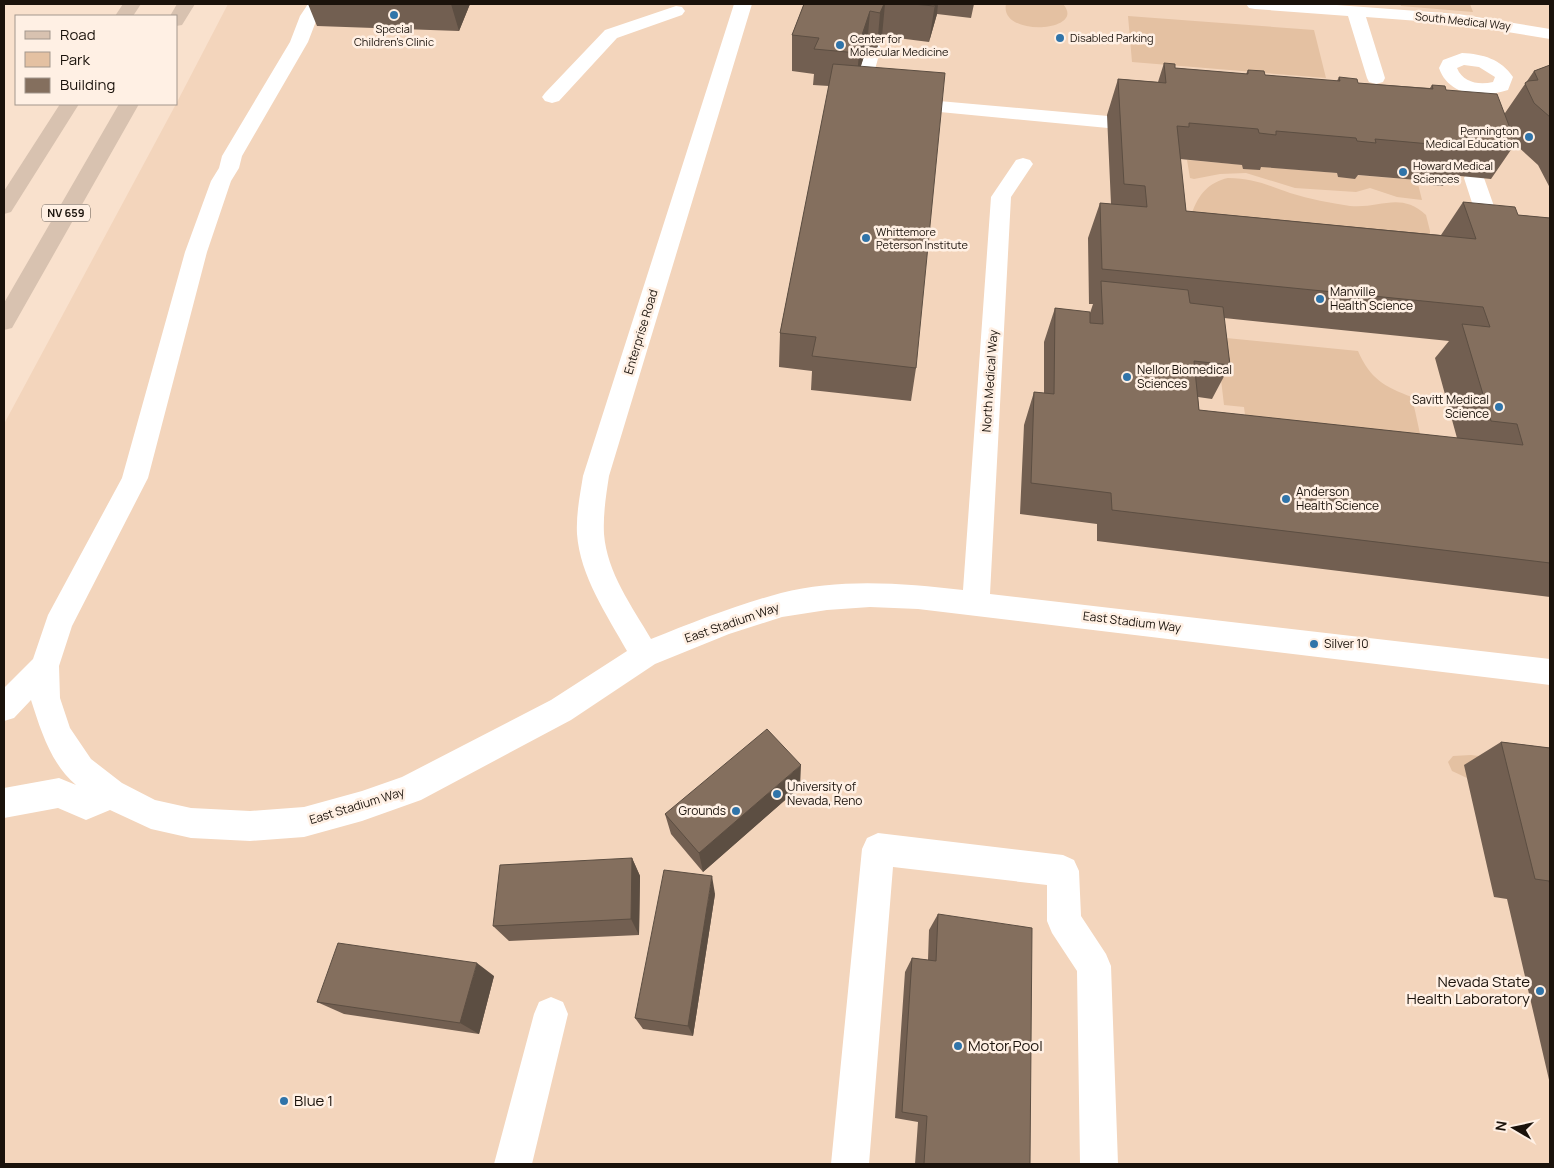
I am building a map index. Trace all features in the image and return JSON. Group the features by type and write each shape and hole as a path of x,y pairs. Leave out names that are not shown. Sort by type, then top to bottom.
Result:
{"main road":[{"path":"125,15 132,4"},
{"path":"178,18 186,4"},
{"path":"4,207 68,105"},
{"name":"NV 659","path":"4,322 128,105"}],"street":[{"path":"4,708 45,666 58,624 136,478 196,252 221,182 229,168 232,156 299,42 309,16 317,4"},
{"name":"Enterprise Road","path":"645,654 611,595 594,554 590,516 596,476 743,4"},
{"name":"South Medical Way","path":"1254,4 1458,19 1506,38 1550,34"},
{"path":"552,97 611,34 676,11"},
{"path":"1355,11 1376,78"},
{"path":"1488,63 1506,38"},
{"path":"872,48 856,101 1108,122"},
{"name":"North Medical Way","path":"976,604 1001,197 1023,164"},
{"path":"1474,178 1498,251"},
{"name":"East Stadium Way","path":"45,666 45,698 57,735 80,769 111,794 151,814 191,823 250,826 304,822 362,806 410,789 561,710 645,654 724,623 782,605 809,601 870,595 918,597 1550,672"},
{"path":"4,804 59,793 86,805 111,794"},
{"path":"850,1164 878,848 1063,871 1064,921 1094,966 1099,1164"},
{"path":"513,1164 551,1014"}],"shaded area":[{"name":"University of Nevada, Reno","path":"228,4 1550,4 1550,1164 4,1164 4,424 175,105 178,105 178,100"}],"green space":[{"path":"1006,4 1063,4 1067,13 1064,21 1054,25 1028,26 1015,22 1007,15"},
{"path":"1400,4 1470,4 1473,12 1401,6"},
{"path":"1128,16 1314,30 1326,78 1132,62"},
{"path":"1187,160 1337,173 1338,177 1354,175 1417,180 1422,200 1397,197 1370,188 1356,192 1295,188 1246,173 1220,174 1194,179 1190,178"},
{"path":"1228,178 1253,181 1305,197 1350,206 1398,202 1407,204 1426,215 1430,240 1192,213 1197,200 1205,190 1215,183"},
{"path":"1216,337 1358,351 1368,369 1379,381 1394,390 1412,397 1422,443 1246,423 1244,407 1224,405"},
{"path":"1471,755 1550,765 1465,765 1467,778 1452,771 1448,762 1453,756"}],"building":[{"path":"804,4 884,4 880,13 870,11 858,53 814,49 819,38 792,35"},
{"path":"913,4 935,4 934,6"},
{"path":"1164,63 1175,64 1175,68 1248,74 1248,70 1264,71 1265,75 1340,81 1339,77 1357,79 1358,83 1433,89 1432,85 1445,86 1446,90 1497,94 1516,144 1461,137 1466,150 1453,149 1452,146 1375,139 1376,143 1357,141 1356,138 1276,131 1276,135 1259,133 1258,129 1189,123 1189,127 1177,126 1186,211 1476,239 1463,202 1515,207 1518,215 1550,218 1550,563 1112,510 1111,493 1031,483 1034,392 1054,394 1055,308 1090,312 1090,323 1103,324 1101,281 1188,290 1190,303 1223,307 1230,365 1194,361 1199,410 1523,445 1517,424 1491,421 1462,324 1490,327 1483,307 1102,269 1100,203 1147,207 1145,186 1124,184 1118,79 1166,83"},
{"name":"Whittemore Peterson Institute","path":"833,64 945,73 916,368 812,356 816,337 780,333"},
{"path":"1550,65 1550,117 1534,103 1525,83 1538,80 1534,71"},
{"path":"767,729 801,765 699,853 665,814"},
{"path":"1501,742 1550,748 1550,885 1549,881 1535,879"},
{"path":"632,858 631,919 493,926 500,865"},
{"path":"664,870 712,876 688,1026 635,1018"},
{"name":"Motor Pool","path":"938,914 1032,928 1030,1164 924,1164 927,1116 902,1112 912,958 936,961"},
{"path":"338,943 477,963 460,1023 317,1002"}],"place":[{"name":"Special Children's Clinic","path":"394,15"},
{"name":"Disabled Parking","path":"1060,38"},
{"name":"Center for Molecular Medicine","path":"840,45"},
{"name":"Pennington Medical Education","path":"1529,137"},
{"name":"Howard Medical Sciences","path":"1403,172"},
{"name":"Whittemore Peterson Institute","path":"866,238"},
{"name":"Manville Health Science","path":"1320,299"},
{"name":"Nellor Biomedical Sciences","path":"1127,377"},
{"name":"Savitt Medical Science","path":"1499,407"},
{"name":"Anderson Health Science","path":"1286,499"},
{"name":"Silver 10","path":"1314,644"},
{"name":"University of Nevada, Reno","path":"777,794"},
{"name":"Grounds","path":"736,811"},
{"name":"Nevada State Health Laboratory","path":"1540,991"},
{"name":"Motor Pool","path":"958,1046"},
{"name":"Blue 1","path":"284,1101"}]}
